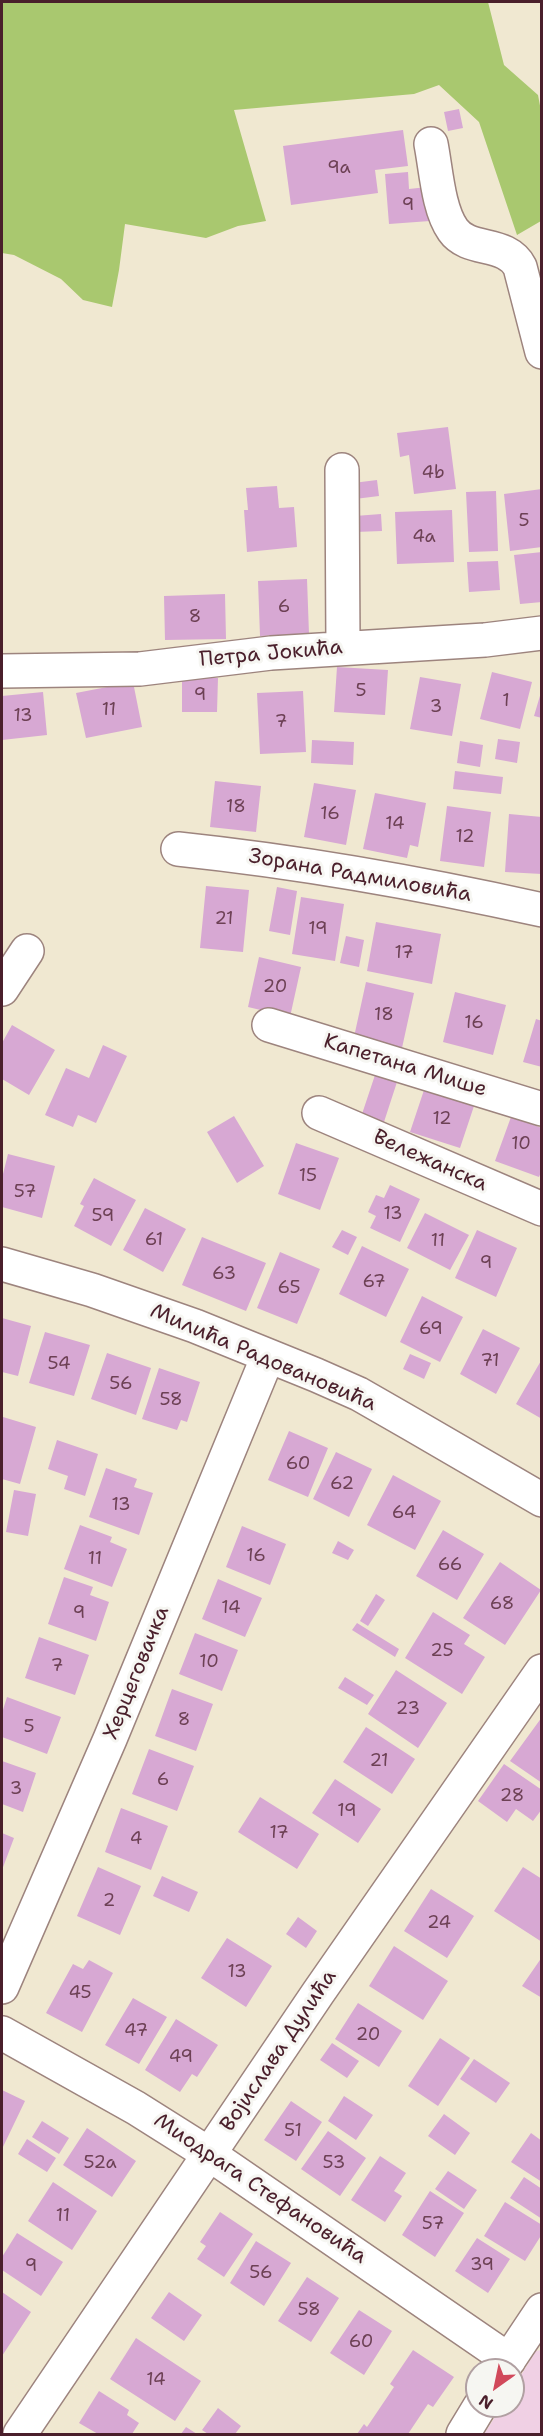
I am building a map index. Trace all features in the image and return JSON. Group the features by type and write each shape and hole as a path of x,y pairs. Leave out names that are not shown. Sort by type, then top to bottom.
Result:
{"street":[{"path":"431,144 444,215 454,231 464,240 507,252 515,257 520,267 542,352"},
{"path":"342,470 344,647"},
{"name":"Петра Јокића","path":"2,671 140,669 212,658 344,647 485,640 542,633"},
{"name":"Зорана Радмиловића","path":"178,849 326,868 542,910"},
{"path":"2,989 27,951"},
{"name":"Капетана Мише","path":"269,1025 542,1109"},
{"name":"Вележанска","path":"319,1113 542,1209"},
{"name":"Милића Радовановића","path":"2,1264 92,1290 195,1326 358,1394 461,1451 542,1500"},
{"name":"Херцеговачка","path":"2,1987 110,1739 268,1356"},
{"name":"Војислава Дулића","path":"20,2434 209,2154 542,1671"},
{"name":"Миодрага Стефановића","path":"2,2033 136,2108 209,2154 495,2358"},
{"path":"510,2358 538,2321"},
{"path":"462,2434 472,2418"}],"shaded area":[{"path":"541,2350 541,2434 484,2434 494,2418 525,2418 525,2369 536,2351"}],"green space":[{"path":"2,2 488,2 504,65 538,95 541,111 541,221 517,235 479,122 439,85 414,94 234,110 266,221 238,226 206,238 125,224 112,307 83,300 61,279 14,255 2,253"}],"building":[{"path":"459,109 463,128 448,131 444,112"},
{"path":"403,130 408,166 375,170 378,193 291,205 283,146"},
{"path":"408,172 409,189 427,187 430,221 389,224 385,174"},
{"path":"448,427 456,489 414,494 409,455 400,457 397,433"},
{"path":"377,480 379,496 355,499 353,483"},
{"path":"277,486 279,508 294,507 297,547 247,552 244,510 248,510 246,488"},
{"path":"542,489 542,547 510,551 504,494"},
{"path":"496,491 498,551 469,552 466,492"},
{"path":"452,510 454,562 397,564 395,512"},
{"path":"381,514 382,531 355,532 355,516"},
{"path":"542,552 542,602 520,604 514,555"},
{"path":"498,561 500,590 469,592 467,562"},
{"path":"307,579 309,634 260,636 258,581"},
{"path":"225,594 226,639 165,640 164,596"},
{"path":"337,667 388,670 385,715 334,712"},
{"path":"492,672 532,682 520,729 480,719"},
{"path":"182,677 218,678 217,712 182,712"},
{"path":"420,677 461,684 452,736 410,729"},
{"path":"133,682 142,727 86,738 76,693"},
{"path":"542,689 542,718 534,716"},
{"path":"303,691 306,752 260,754 257,693"},
{"path":"43,692 47,735 2,740 2,696"},
{"path":"498,739 520,742 517,763 495,759"},
{"path":"312,740 354,742 353,765 311,763"},
{"path":"460,741 483,745 480,767 457,763"},
{"path":"455,771 503,777 501,794 453,789"},
{"path":"215,781 261,786 256,832 210,827"},
{"path":"314,783 356,790 346,845 304,837"},
{"path":"375,793 426,803 418,847 410,845 407,858 363,849"},
{"path":"447,806 491,812 484,867 440,861"},
{"path":"509,814 542,817 542,874 505,872"},
{"path":"206,886 249,890 243,952 200,948"},
{"path":"277,887 297,891 290,935 269,931"},
{"path":"301,897 344,904 335,961 292,954"},
{"path":"376,922 441,934 432,984 367,971"},
{"path":"346,936 364,940 359,967 340,963"},
{"path":"259,957 301,967 290,1017 248,1007"},
{"path":"366,982 414,993 402,1048 354,1037"},
{"path":"455,992 506,1005 493,1055 443,1042"},
{"path":"536,1019 542,1021 542,1067 523,1062"},
{"path":"12,1025 55,1050 29,1095 2,1079 2,1043"},
{"path":"103,1045 127,1056 96,1123 78,1115 73,1127 45,1115 66,1068 89,1078"},
{"path":"375,1075 397,1082 383,1125 361,1117"},
{"path":"424,1090 474,1106 460,1148 410,1132"},
{"path":"234,1116 264,1166 237,1183 207,1132"},
{"path":"511,1117 542,1128 542,1170 539,1177 495,1161"},
{"path":"296,1143 339,1158 320,1210 278,1194"},
{"path":"8,1154 55,1166 42,1218 2,1207 2,1178"},
{"path":"94,1178 136,1200 111,1246 74,1226 84,1206 80,1204"},
{"path":"390,1185 420,1199 400,1242 370,1228 376,1216 368,1212 376,1195 384,1198"},
{"path":"145,1208 186,1229 163,1272 123,1250"},
{"path":"425,1213 469,1235 450,1270 407,1248"},
{"path":"342,1230 357,1237 348,1255 332,1247"},
{"path":"477,1230 517,1248 496,1297 455,1278"},
{"path":"202,1237 266,1263 246,1311 182,1285"},
{"path":"362,1246 409,1269 386,1317 339,1294"},
{"path":"280,1252 320,1269 297,1324 257,1308"},
{"path":"422,1296 463,1317 440,1362 400,1342"},
{"path":"2,1318 31,1326 18,1376 2,1372"},
{"path":"483,1329 520,1348 496,1394 460,1374"},
{"path":"45,1332 90,1345 74,1396 29,1383"},
{"path":"107,1353 151,1368 136,1415 91,1399"},
{"path":"410,1354 431,1363 424,1379 403,1369"},
{"path":"542,1359 542,1419 516,1404"},
{"path":"159,1368 200,1382 187,1422 181,1420 177,1430 142,1419"},
{"path":"3,1417 36,1427 20,1484 2,1479"},
{"path":"289,1431 328,1448 308,1497 268,1480"},
{"path":"57,1440 98,1454 85,1496 64,1489 68,1476 48,1469"},
{"path":"336,1452 372,1469 349,1517 313,1499"},
{"path":"106,1468 137,1479 134,1487 153,1493 139,1535 89,1517"},
{"path":"393,1475 441,1501 415,1550 367,1525"},
{"path":"14,1490 36,1494 28,1536 6,1532"},
{"path":"80,1525 112,1537 110,1542 127,1549 112,1587 64,1569"},
{"path":"242,1526 286,1544 270,1585 226,1567"},
{"path":"443,1530 484,1554 457,1600 416,1576"},
{"path":"338,1541 354,1550 348,1560 332,1553"},
{"path":"500,1562 541,1590 505,1645 463,1618"},
{"path":"64,1577 93,1587 90,1595 109,1602 96,1641 48,1624"},
{"path":"218,1579 262,1598 245,1637 202,1619"},
{"path":"376,1594 385,1600 368,1626 360,1621"},
{"path":"433,1612 470,1635 464,1644 485,1657 462,1694 405,1658"},
{"path":"357,1623 399,1649 395,1657 352,1630"},
{"path":"195,1633 238,1650 222,1691 179,1674"},
{"path":"39,1637 89,1655 75,1695 25,1678"},
{"path":"396,1670 447,1703 418,1748 368,1714"},
{"path":"345,1677 374,1695 367,1705 338,1688"},
{"path":"172,1689 213,1704 196,1751 155,1736"},
{"path":"7,1697 61,1717 47,1754 2,1737 2,1713"},
{"path":"542,1717 542,1783 510,1761"},
{"path":"366,1727 415,1759 392,1794 343,1762"},
{"path":"149,1749 194,1766 177,1811 132,1794"},
{"path":"2,1761 36,1773 23,1812 2,1804"},
{"path":"504,1764 542,1790 542,1809 533,1821 516,1809 507,1822 478,1801"},
{"path":"335,1779 381,1809 358,1843 312,1813"},
{"path":"260,1797 319,1834 297,1869 238,1832"},
{"path":"121,1808 168,1826 151,1870 105,1852"},
{"path":"2,1833 14,1838 2,1870"},
{"path":"98,1867 141,1886 120,1935 77,1916"},
{"path":"523,1867 542,1879 542,1942 494,1911"},
{"path":"162,1876 198,1892 189,1912 153,1896"},
{"path":"431,1889 474,1916 447,1958 404,1931"},
{"path":"298,1917 317,1931 306,1948 286,1934"},
{"path":"227,1938 272,1966 246,2007 201,1978"},
{"path":"394,1946 448,1981 423,2020 369,1986"},
{"path":"542,1957 542,1998 522,1986"},
{"path":"89,1960 113,1973 82,2032 46,2013 73,1964 83,1969"},
{"path":"133,1998 167,2017 139,2064 105,2045"},
{"path":"358,2003 402,2031 379,2067 335,2039"},
{"path":"176,2019 218,2045 197,2077 192,2074 180,2092 145,2070"},
{"path":"440,2038 470,2058 438,2106 408,2086"},
{"path":"332,2043 359,2061 347,2078 320,2060"},
{"path":"474,2059 510,2083 496,2103 460,2079"},
{"path":"2,2090 25,2101 2,2149"},
{"path":"344,2096 373,2115 356,2140 328,2121"},
{"path":"291,2101 322,2122 296,2161 264,2140"},
{"path":"444,2114 470,2133 455,2155 428,2136"},
{"path":"42,2121 69,2138 59,2154 32,2137"},
{"path":"87,2128 136,2161 112,2197 63,2165"},
{"path":"328,2131 366,2158 340,2196 301,2169"},
{"path":"531,2133 542,2141 542,2182 511,2162"},
{"path":"27,2139 56,2158 47,2172 18,2154"},
{"path":"380,2156 406,2173 394,2191 402,2196 385,2222 351,2200"},
{"path":"448,2171 477,2190 464,2209 435,2189"},
{"path":"524,2177 542,2189 542,2219 510,2198"},
{"path":"53,2182 97,2211 72,2250 28,2221"},
{"path":"430,2191 464,2213 435,2257 402,2235"},
{"path":"505,2202 542,2225 542,2234 525,2261 484,2236"},
{"path":"220,2212 253,2234 224,2277 197,2259 206,2246 200,2242"},
{"path":"17,2233 63,2262 41,2296 2,2270 2,2257"},
{"path":"477,2238 510,2259 488,2293 455,2271"},
{"path":"256,2241 291,2263 264,2306 230,2283"},
{"path":"307,2277 339,2298 311,2342 278,2321"},
{"path":"2,2292 31,2312 2,2356"},
{"path":"169,2292 202,2315 184,2341 151,2318"},
{"path":"359,2310 392,2331 364,2375 330,2353"},
{"path":"136,2338 201,2381 175,2421 110,2379"},
{"path":"413,2350 454,2377 433,2407 428,2404 408,2434 357,2434 364,2424 367,2427 394,2387 390,2384"},
{"path":"99,2391 129,2410 127,2415 139,2423 132,2434 98,2434 79,2423"},
{"path":"218,2408 241,2426 235,2434 208,2434 202,2430"},
{"path":"186,2427 197,2434 181,2434"}]}
